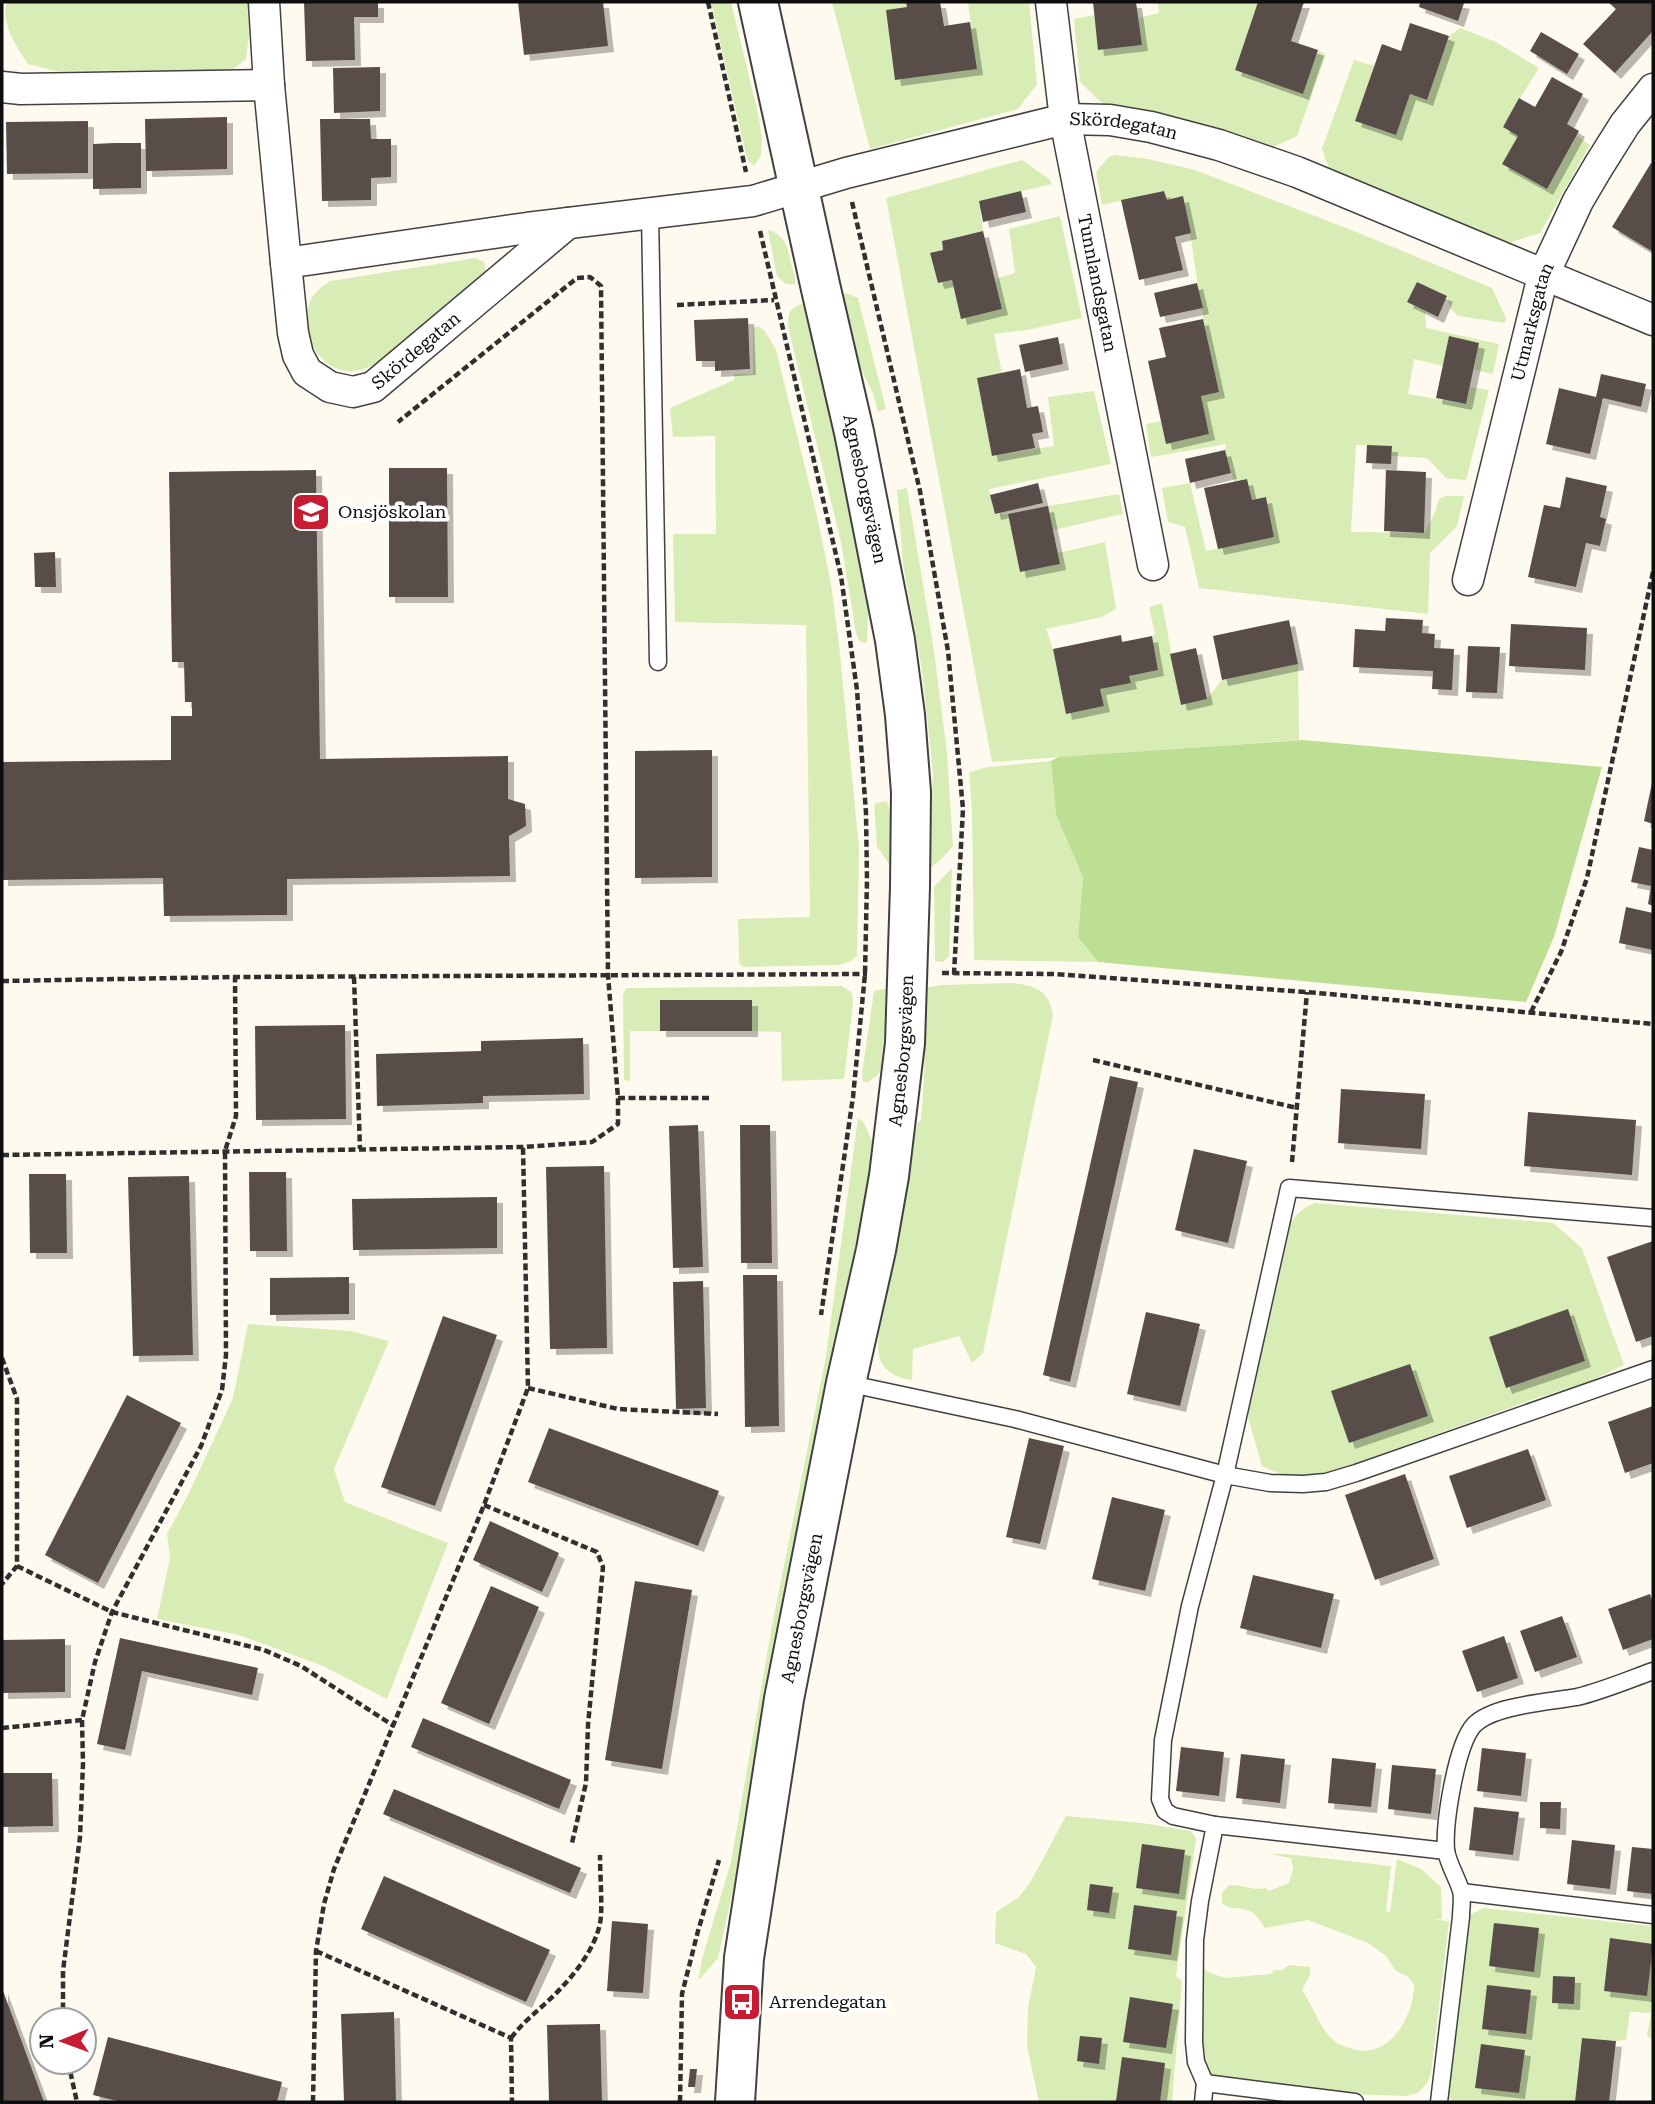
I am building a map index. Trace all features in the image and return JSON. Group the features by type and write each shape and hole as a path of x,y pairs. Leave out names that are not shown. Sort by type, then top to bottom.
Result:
{"street":[{"name":"Skördegatan","path":"264,2 269,85 293,332 298,355 307,372 330,387 353,392 373,387 568,223"},
{"name":"Agnesborgsvägen","path":"736,2102 744,1958 784,1699 889,1176 905,1043 909,973 911,792 895,640 854,432 758,2"},
{"name":"Tunnlandsgatan","path":"1051,2 1065,118 1153,565"},
{"path":"2,87 21,89 269,85"},
{"name":"Utmarksgatan","path":"1468,580 1544,276 1578,201 1626,124 1653,89"},
{"name":"Skördegatan","path":"286,263 568,223 753,201 846,173 1065,118 1110,120 1151,127 1219,145 1297,172 1653,320"}],"lane":[{"path":"650,213 658,662"},
{"path":"1446,1851 1215,1825 1173,1816 1165,1811 1160,1799 1163,1740 1174,1678 1224,1475 1289,1188 1653,1218"},
{"path":"846,1383 1015,1419 1224,1475 1270,1483 1303,1484 1326,1482 1653,1369"},
{"path":"1440,2102 1462,1892 1446,1851 1448,1816 1456,1766 1463,1745 1474,1726 1485,1717 1505,1710 1578,1696 1653,1671"},
{"path":"1203,2102 1205,2083 1196,2062 1195,2052 1195,1940 1215,1825"},
{"path":"1462,1892 1653,1915"},
{"path":"1205,2083 1355,2102"}],"path":[{"path":"708,2 841,576 857,690 866,813 864,974 853,1097 820,1321"},
{"path":"846,173 920,491 948,651 964,809 954,974"},
{"path":"2,1154 523,1147 592,1142 618,1124 608,975 601,286 590,276 577,278 398,422"},
{"path":"652,307 774,300"},
{"path":"1531,1012 1561,952 1587,878 1653,572"},
{"path":"2,981 235,977 1055,974 1307,992 1653,1024"},
{"path":"63,2006 63,1971 80,1837 82,1720 95,1662 112,1612 201,1446 222,1390 226,1355 225,1151 236,1115 235,977"},
{"path":"354,977 360,1149"},
{"path":"1289,1188 1307,992"},
{"path":"1093,1060 1297,1108"},
{"path":"618,1098 711,1098"},
{"path":"313,2102 316,1951 324,1904 334,1869 484,1505 528,1388 523,1147"},
{"path":"2,1358 17,1399 17,1566 2,1584"},
{"path":"528,1388 618,1409 718,1414"},
{"path":"484,1505 597,1552 603,1567 588,1725 586,1783 572,1843"},
{"path":"17,1566 112,1612 264,1650 301,1666 394,1726"},
{"path":"2,1728 82,1720"},
{"path":"680,2102 682,1994 721,1853"},
{"path":"512,2102 511,2038 521,2025 562,1988 584,1959 597,1932 601,1916 600,1855"},
{"path":"316,1951 511,2038"},
{"path":"71,2076 76,2102"}],"green space":[{"path":"7,2 248,2 249,34 246,59 232,70 56,71 28,64 8,26 5,10"},
{"path":"711,2 731,2 762,139 761,155 754,166 747,159"},
{"path":"832,2 906,2 907,7 886,10 977,69 968,2 1029,2 1037,84 1018,109 870,149"},
{"path":"1158,2 1258,2 1235,70 1303,93 1318,50 1326,55 1297,136 1273,147 1182,118 1137,109 1106,107 1080,82 1074,19 1094,15 1099,50 1142,45 1138,18 1159,13"},
{"path":"1460,28 1496,42 1539,68 1503,126 1518,136 1502,164 1547,189 1577,136 1590,145 1540,233 1505,244 1336,176 1328,166 1322,149 1354,60 1374,66 1356,121 1410,94 1427,99 1449,36"},
{"path":"1115,155 1148,159 1195,170 1492,288 1506,318 1505,323 1458,316 1450,308 1447,296 1417,282 1407,302 1425,311 1426,328 1499,344 1493,374 1474,370 1479,343 1449,337 1443,366 1414,359 1408,394 1466,404 1470,387 1489,390 1466,480 1446,478 1427,458 1392,456 1392,446 1356,445 1351,532 1424,533 1439,499 1446,496 1464,496 1457,526 1430,553 1428,614 1199,588 1185,527 1168,522 1162,488 1190,483 1206,551 1274,537 1266,497 1252,500 1247,479 1234,482 1225,450 1226,444 1151,457 1146,424 1161,421 1166,444 1209,434 1201,396 1219,392 1203,319 1183,197 1167,200 1164,191 1102,205 1096,172 1109,157"},
{"path":"1022,160 1052,184 979,201 983,231 942,241 943,250 930,254 938,283 952,280 961,319 1002,309 995,279 1015,273 1009,229 1060,216 1082,318 994,334 1002,373 977,378 993,456 1054,446 1048,397 1094,391 1111,464 989,489 995,514 1008,514 1020,572 1059,564 1058,553 1105,542 1116,609 1102,617 1046,629 1053,649 1066,713 1104,706 1100,689 1131,682 1129,676 1158,670 1152,636 1155,634 1149,607 1162,603 1181,705 1207,699 1222,680 1298,664 1299,740 992,762 886,198"},
{"path":"768,231 787,246 795,284 786,284 777,276"},
{"path":"476,258 484,262 486,271 380,362 351,371 340,370 321,358 314,348 307,326 309,304 318,291 330,281"},
{"path":"846,293 858,298 886,409 878,412 873,393 855,358 841,296"},
{"path":"803,304 830,412 869,592 867,643 860,642 856,633 841,542 788,327 790,312"},
{"path":"758,326 765,331 776,350 818,520 831,584 839,644 859,848 857,956 839,965 743,967 739,963 738,919 810,917 806,625 675,622 673,534 716,534 715,436 673,437 670,408 734,380 734,374 753,374 753,327"},
{"path":"907,488 934,650 947,753 953,846 935,864 922,870 930,832 933,773 922,670 903,564 897,490"},
{"path":"1119,494 1123,514 1053,530 1048,506"},
{"path":"1303,740 1602,767 1554,937 1526,1002 1098,962 1078,937 1083,877 1056,815 1051,761 1058,757"},
{"path":"1051,761 1056,815 1083,877 1078,937 1098,962 974,960 969,772 988,767"},
{"path":"887,801 893,823 898,866 891,867 877,846 874,806"},
{"path":"952,868 949,956 943,962 935,961 934,887"},
{"path":"1012,983 1040,990 1048,1000 1053,1015 983,1353 972,1363 959,1336 913,1349 912,1380 903,1378 893,1374 882,1363 878,1341 917,1124 921,1120 925,1054 921,988"},
{"path":"842,986 852,993 853,1004 844,1079 782,1081 781,1032 752,1031 752,1000 660,1000 660,1031 630,1031 630,1081 624,1080 623,995 626,988"},
{"path":"897,990 885,1024 881,1067 879,1074 868,1082 863,1082 874,991"},
{"path":"858,1118 864,1123 874,1146 854,1257 779,1625 736,1877 718,1958 698,1981 731,1862 773,1620 826,1356"},
{"path":"1315,1203 1553,1223 1582,1248 1624,1365 1588,1382 1326,1474 1294,1476 1262,1466 1244,1403 1284,1234 1297,1215"},
{"path":"248,1324 351,1331 389,1341 334,1469 345,1502 448,1543 387,1699 323,1666 239,1635 157,1619 170,1558 167,1534 233,1398"},
{"path":"1066,1816 1142,1823 1191,1831 1196,1839 1176,1976 1182,1981 1172,2102 1039,2102 1027,2046 1028,2008 1036,1967 1026,1954 995,1943 996,1912 1019,1897 1031,1881"},
{"path":"1269,1854 1391,1866 1386,1911 1390,1912 1397,1859 1421,1869 1441,1887 1442,1919 1436,1919 1449,1922 1431,2073 1418,2093 1406,2096 1346,2094 1206,2074 1200,2065 1198,1958 1207,1972 1225,1978 1271,1974 1274,1970 1282,1970 1289,1965 1310,1967 1310,1975 1302,1990 1328,2035 1337,2043 1353,2049 1366,2051 1388,2042 1397,2033 1410,2010 1414,1985 1408,1977 1396,1971 1386,1956 1368,1943 1308,1920 1265,1928 1252,1912 1222,1903 1222,1893 1229,1885 1266,1888 1269,1891 1289,1883 1293,1869 1291,1858"},
{"path":"1483,1908 1653,1926 1653,2042 1647,2035 1651,2013 1630,2012 1626,2040 1582,2038 1575,2102 1452,2102 1448,2095 1447,2081 1464,1933 1470,1915"}],"building":[{"path":"304,2 378,2 378,17 354,17 355,60 306,61"},
{"path":"518,2 603,2 608,46 524,55"},
{"path":"906,2 940,2 944,26 970,22 977,69 895,80 886,10 907,7"},
{"path":"1093,2 1136,2 1142,45 1098,50"},
{"path":"1258,2 1304,2 1291,41 1318,50 1303,94 1235,70"},
{"path":"1420,2 1464,3 1458,21 1419,7"},
{"path":"1608,2 1653,2 1653,31 1615,73 1583,44 1616,9"},
{"path":"1410,23 1449,36 1427,100 1410,94 1396,135 1355,121 1382,44 1401,51"},
{"path":"1541,32 1579,54 1567,74 1530,51"},
{"path":"380,67 380,111 334,113 333,68"},
{"path":"1552,77 1583,94 1567,124 1579,131 1547,189 1502,164 1518,136 1503,127 1519,98 1535,107"},
{"path":"227,117 227,169 146,171 145,119"},
{"path":"320,119 370,119 371,139 391,139 391,177 371,178 371,200 322,201"},
{"path":"88,121 88,173 7,174 6,122"},
{"path":"141,143 141,188 93,189 93,144"},
{"path":"1651,163 1653,164 1653,252 1612,227"},
{"path":"1021,191 1026,212 983,222 979,201"},
{"path":"1164,191 1167,200 1183,196 1191,233 1175,237 1183,270 1139,280 1121,200"},
{"path":"983,231 1002,309 961,319 952,280 938,283 930,253 943,250 942,241"},
{"path":"1417,282 1447,296 1438,317 1407,302"},
{"path":"1197,283 1203,308 1160,317 1154,293"},
{"path":"748,318 750,369 715,371 715,361 696,361 694,320"},
{"path":"1203,319 1219,392 1201,396 1209,434 1166,444 1148,361 1166,357 1159,328"},
{"path":"1449,336 1479,343 1466,404 1436,398"},
{"path":"1058,337 1063,364 1025,372 1019,345"},
{"path":"1020,369 1027,408 1038,406 1043,432 1032,434 1035,448 992,456 977,378"},
{"path":"1601,374 1646,384 1641,407 1603,398 1590,454 1546,444 1559,388 1596,397"},
{"path":"1367,445 1392,446 1391,464 1366,463"},
{"path":"1225,450 1231,473 1190,483 1185,459"},
{"path":"389,468 447,468 448,597 389,597"},
{"path":"316,470 320,759 508,756 508,799 525,804 526,826 509,836 510,876 287,879 287,915 164,916 163,878 2,880 2,762 171,760 171,716 192,716 192,702 185,702 184,662 172,662 169,472"},
{"path":"1386,470 1426,472 1424,533 1384,531"},
{"path":"1566,477 1607,486 1600,517 1606,519 1600,546 1586,543 1576,587 1528,577 1544,505 1560,508"},
{"path":"1247,479 1252,500 1266,497 1274,537 1218,549 1204,488"},
{"path":"1038,483 1043,503 995,514 990,495"},
{"path":"1048,506 1060,564 1020,572 1008,514"},
{"path":"55,552 56,587 35,587 34,553"},
{"path":"1386,618 1423,620 1422,633 1435,634 1434,648 1454,649 1452,690 1432,689 1433,671 1353,667 1355,629 1385,631"},
{"path":"1289,620 1298,664 1222,680 1213,636"},
{"path":"1511,624 1587,628 1585,670 1509,666"},
{"path":"1121,635 1122,642 1152,636 1158,670 1129,676 1131,683 1100,689 1104,706 1066,714 1053,649"},
{"path":"1468,646 1500,647 1497,693 1466,692"},
{"path":"1196,648 1207,699 1181,705 1170,654"},
{"path":"712,750 712,877 635,878 635,751"},
{"path":"1653,783 1653,824 1644,821"},
{"path":"1639,847 1653,850 1653,906 1648,904 1651,886 1631,882"},
{"path":"1626,907 1653,913 1653,950 1619,943"},
{"path":"660,1000 752,1000 752,1031 660,1031"},
{"path":"345,1025 346,1119 256,1120 255,1026"},
{"path":"583,1038 584,1094 483,1096 483,1103 377,1106 376,1054 481,1051 481,1041"},
{"path":"1110,1076 1138,1082 1070,1382 1043,1375"},
{"path":"1341,1089 1425,1094 1421,1149 1338,1143"},
{"path":"1528,1112 1636,1120 1632,1175 1524,1166"},
{"path":"698,1125 703,1267 673,1268 669,1126"},
{"path":"740,1125 770,1125 772,1263 741,1263"},
{"path":"1194,1149 1247,1161 1228,1243 1175,1230"},
{"path":"604,1166 607,1348 550,1349 546,1167"},
{"path":"249,1172 286,1172 287,1251 250,1251"},
{"path":"29,1174 66,1174 67,1253 30,1253"},
{"path":"189,1176 193,1355 133,1356 128,1177"},
{"path":"497,1197 497,1248 353,1250 352,1199"},
{"path":"1653,1241 1653,1336 1636,1342 1607,1257"},
{"path":"743,1275 777,1275 779,1426 745,1427"},
{"path":"349,1277 349,1314 270,1315 270,1278"},
{"path":"703,1281 706,1408 676,1409 673,1282"},
{"path":"1568,1309 1585,1361 1506,1388 1489,1337"},
{"path":"1146,1312 1200,1324 1180,1406 1127,1394"},
{"path":"443,1316 497,1335 435,1506 381,1487"},
{"path":"1410,1364 1428,1416 1349,1443 1331,1391"},
{"path":"127,1395 181,1423 98,1583 45,1555"},
{"path":"1653,1406 1653,1463 1625,1473 1608,1422"},
{"path":"549,1428 719,1491 698,1546 528,1482"},
{"path":"1029,1438 1064,1446 1040,1544 1006,1537"},
{"path":"1528,1449 1546,1500 1467,1528 1449,1476"},
{"path":"1405,1474 1434,1559 1375,1580 1345,1495"},
{"path":"1112,1497 1165,1510 1145,1591 1092,1579"},
{"path":"490,1521 559,1553 542,1592 473,1560"},
{"path":"1253,1575 1334,1594 1321,1648 1240,1628"},
{"path":"635,1581 692,1590 662,1769 605,1760"},
{"path":"491,1586 539,1607 489,1724 441,1703"},
{"path":"1650,1594 1653,1603 1653,1639 1623,1650 1608,1609"},
{"path":"1562,1616 1577,1657 1535,1672 1520,1631"},
{"path":"1504,1636 1518,1678 1477,1692 1462,1651"},
{"path":"120,1638 258,1668 252,1695 142,1671 125,1750 97,1744"},
{"path":"65,1639 65,1692 2,1693 2,1640"},
{"path":"423,1718 571,1780 559,1809 411,1747"},
{"path":"1181,1747 1224,1752 1219,1796 1176,1791"},
{"path":"1482,1748 1526,1753 1521,1796 1477,1791"},
{"path":"1241,1754 1285,1759 1280,1803 1236,1798"},
{"path":"1332,1758 1376,1763 1371,1807 1328,1803"},
{"path":"1392,1765 1436,1769 1431,1814 1388,1809"},
{"path":"2,1773 52,1773 53,1826 2,1827"},
{"path":"394,1789 581,1868 570,1893 383,1814"},
{"path":"1540,1802 1561,1802 1560,1829 1540,1828"},
{"path":"1474,1807 1519,1812 1513,1855 1469,1850"},
{"path":"1572,1840 1615,1845 1610,1889 1567,1884"},
{"path":"1142,1844 1185,1850 1179,1894 1136,1888"},
{"path":"1632,1847 1653,1849 1653,1894 1627,1891"},
{"path":"384,1876 550,1950 526,2002 361,1929"},
{"path":"1090,1884 1113,1887 1109,1913 1087,1910"},
{"path":"1134,1905 1177,1911 1171,1955 1128,1949"},
{"path":"612,1921 648,1924 643,1993 607,1991"},
{"path":"1494,1923 1539,1928 1534,1972 1489,1966"},
{"path":"1610,1938 1653,1944 1647,1996 1604,1991"},
{"path":"1553,1976 1575,1977 1574,2004 1552,2003"},
{"path":"1487,1985 1531,1990 1526,2034 1482,2029"},
{"path":"2,1988 28,2059 28,2076 34,2076 44,2102 2,2102"},
{"path":"1130,1997 1173,2004 1166,2048 1123,2042"},
{"path":"394,2012 396,2102 344,2102 341,2014"},
{"path":"600,2024 602,2102 549,2102 547,2025"},
{"path":"1080,2036 1102,2038 1099,2064 1077,2061"},
{"path":"108,2037 282,2082 277,2102 121,2102 93,2095"},
{"path":"1582,2038 1616,2041 1609,2102 1575,2102"},
{"path":"1481,2044 1525,2050 1519,2093 1475,2088"},
{"path":"1122,2057 1165,2063 1160,2102 1116,2101"},
{"path":"690,2069 697,2069 695,2087 688,2087"}],"place":[{"name":"Onsjöskolan","path":"311,512"},
{"name":"Arrendegatan","path":"742,2002"}]}
